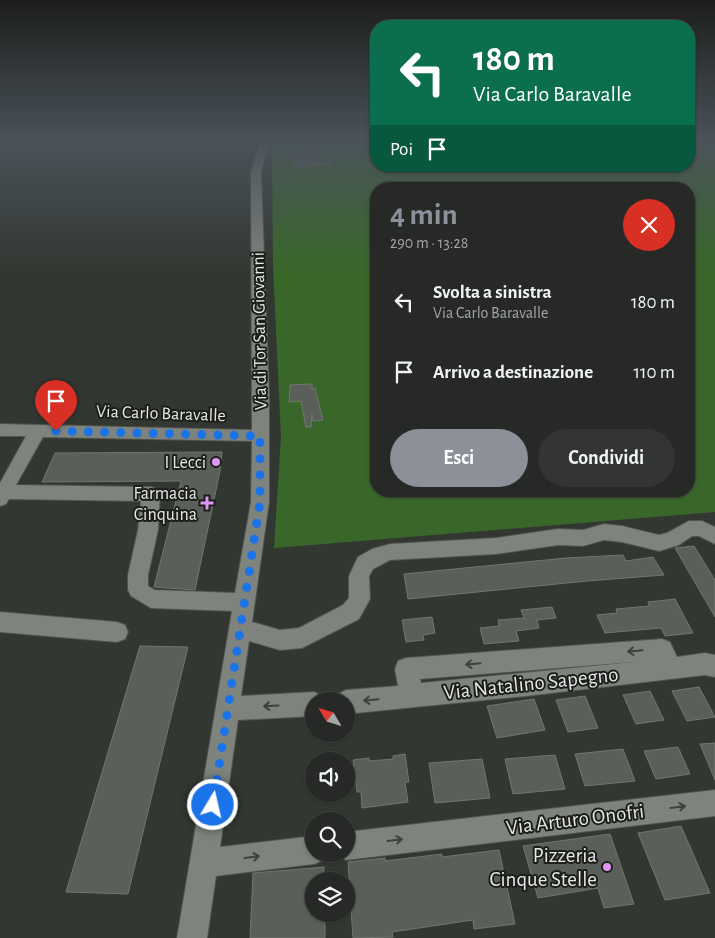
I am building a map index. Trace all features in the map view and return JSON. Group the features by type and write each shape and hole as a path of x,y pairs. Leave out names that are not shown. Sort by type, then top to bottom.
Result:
{"street":[{"name":"Via di Tor San Giovanni","path":"192,938 260,502 256,184"},
{"name":"Via Carlo Baravalle","path":"0,430 260,436"},
{"path":"38,430 2,495 151,494 148,530 138,575 138,590 151,599 244,602"},
{"path":"240,629 280,640 302,638 316,631 351,612 359,599 358,585 362,567 374,557 390,552 496,546 558,537 583,538 604,532 622,534 660,543 672,540 689,528 702,529 715,536"},
{"path":"0,622 117,632"},
{"name":"Via Natalino Sapegno","path":"355,701 526,685 705,664 715,666"},
{"path":"228,709 305,705"},
{"name":"Via Arturo Onofri","path":"355,845 715,803"},
{"path":"204,863 305,851"}],"green space":[{"path":"272,184 370,184 370,497 695,497 695,184 715,184 715,512 274,548 281,437 273,266"}],"building":[{"path":"312,384 312,389 315,388 323,420 313,421 312,414 311,427 306,427 301,401 289,402 290,385"},
{"path":"222,452 220,471 195,590 154,587 181,481 42,482 55,453"},
{"path":"694,546 715,580 715,617 675,548"},
{"path":"623,555 626,561 653,557 664,575 408,599 404,574 566,558"},
{"path":"675,599 693,633 665,636 661,628 605,633 597,615 617,613 616,609 649,606 648,602"},
{"path":"552,607 556,618 537,620 539,628 516,631 519,641 484,644 480,628 499,626 498,620 524,618 521,610"},
{"path":"432,617 435,633 423,635 424,640 406,642 402,620"},
{"path":"140,646 188,647 128,894 66,892"},
{"path":"699,687 715,717 687,721 672,691"},
{"path":"650,691 664,720 636,724 623,695"},
{"path":"585,696 598,728 568,732 556,700"},
{"path":"534,699 545,730 497,738 487,706"},
{"path":"715,743 715,780 700,744"},
{"path":"678,747 690,774 656,779 644,751"},
{"path":"623,749 635,781 585,786 575,754"},
{"path":"405,754 409,782 405,782 408,802 362,808 361,792 357,792 355,760 369,758 369,761 393,759 393,756"},
{"path":"555,755 565,789 513,794 505,759"},
{"path":"482,759 490,798 435,803 429,763"},
{"path":"681,826 710,893 665,900 638,833"},
{"path":"610,834 634,904 604,908 598,888 538,898 523,846"},
{"path":"499,850 515,924 474,929 473,920 392,932 393,937 353,938 352,922 355,922 355,872 349,872 348,862 385,858 385,861 442,854 442,857"},
{"path":"324,867 324,872 305,872 305,922 325,922 325,938 250,938 253,873"}],"place":[{"name":"I Lecci","path":"216,462"},
{"name":"Farmacia Cinquina","path":"207,503"},
{"name":"Pizzeria Cinque Stelle","path":"607,867"}],"route":[{"path":"56,431 260,436 260,502 213,805"}]}
